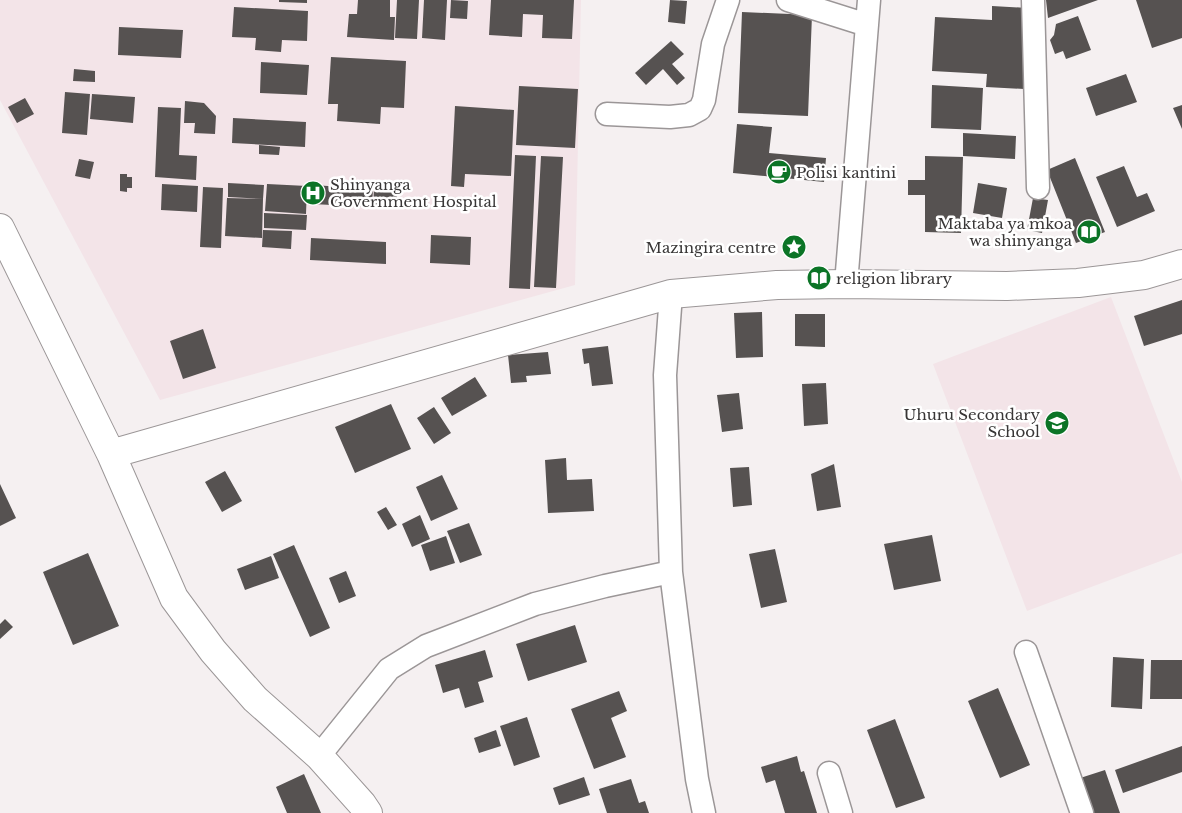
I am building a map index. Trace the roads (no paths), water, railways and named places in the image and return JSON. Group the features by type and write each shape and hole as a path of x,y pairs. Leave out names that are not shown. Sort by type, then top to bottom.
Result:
{"street":[{"path":"607,114 670,117 689,115 700,110 704,100 713,44 728,0"},
{"path":"788,0 867,25"},
{"path":"846,284 869,0"},
{"path":"1033,0 1038,188"},
{"path":"0,228 111,454 174,598 213,651 255,699 319,756 368,813"},
{"path":"111,454 671,294 777,285 1007,286 1078,283 1144,275 1182,264"},
{"path":"671,294 665,375 670,572 696,779 704,813"},
{"path":"319,756 389,669 426,646 534,604 670,572"},
{"path":"1026,652 1082,813"},
{"path":"829,773 841,813"}],"place":[{"name":"Polisi kantini","path":"779,172"},
{"name":"Shinyanga Government Hospital","path":"313,193"},
{"name":"Maktaba ya mkoa wa shinyanga","path":"1089,232"},
{"name":"Mazingira centre","path":"794,247"},
{"name":"religion library","path":"819,278"},
{"name":"Uhuru Secondary School","path":"1057,423"}]}
